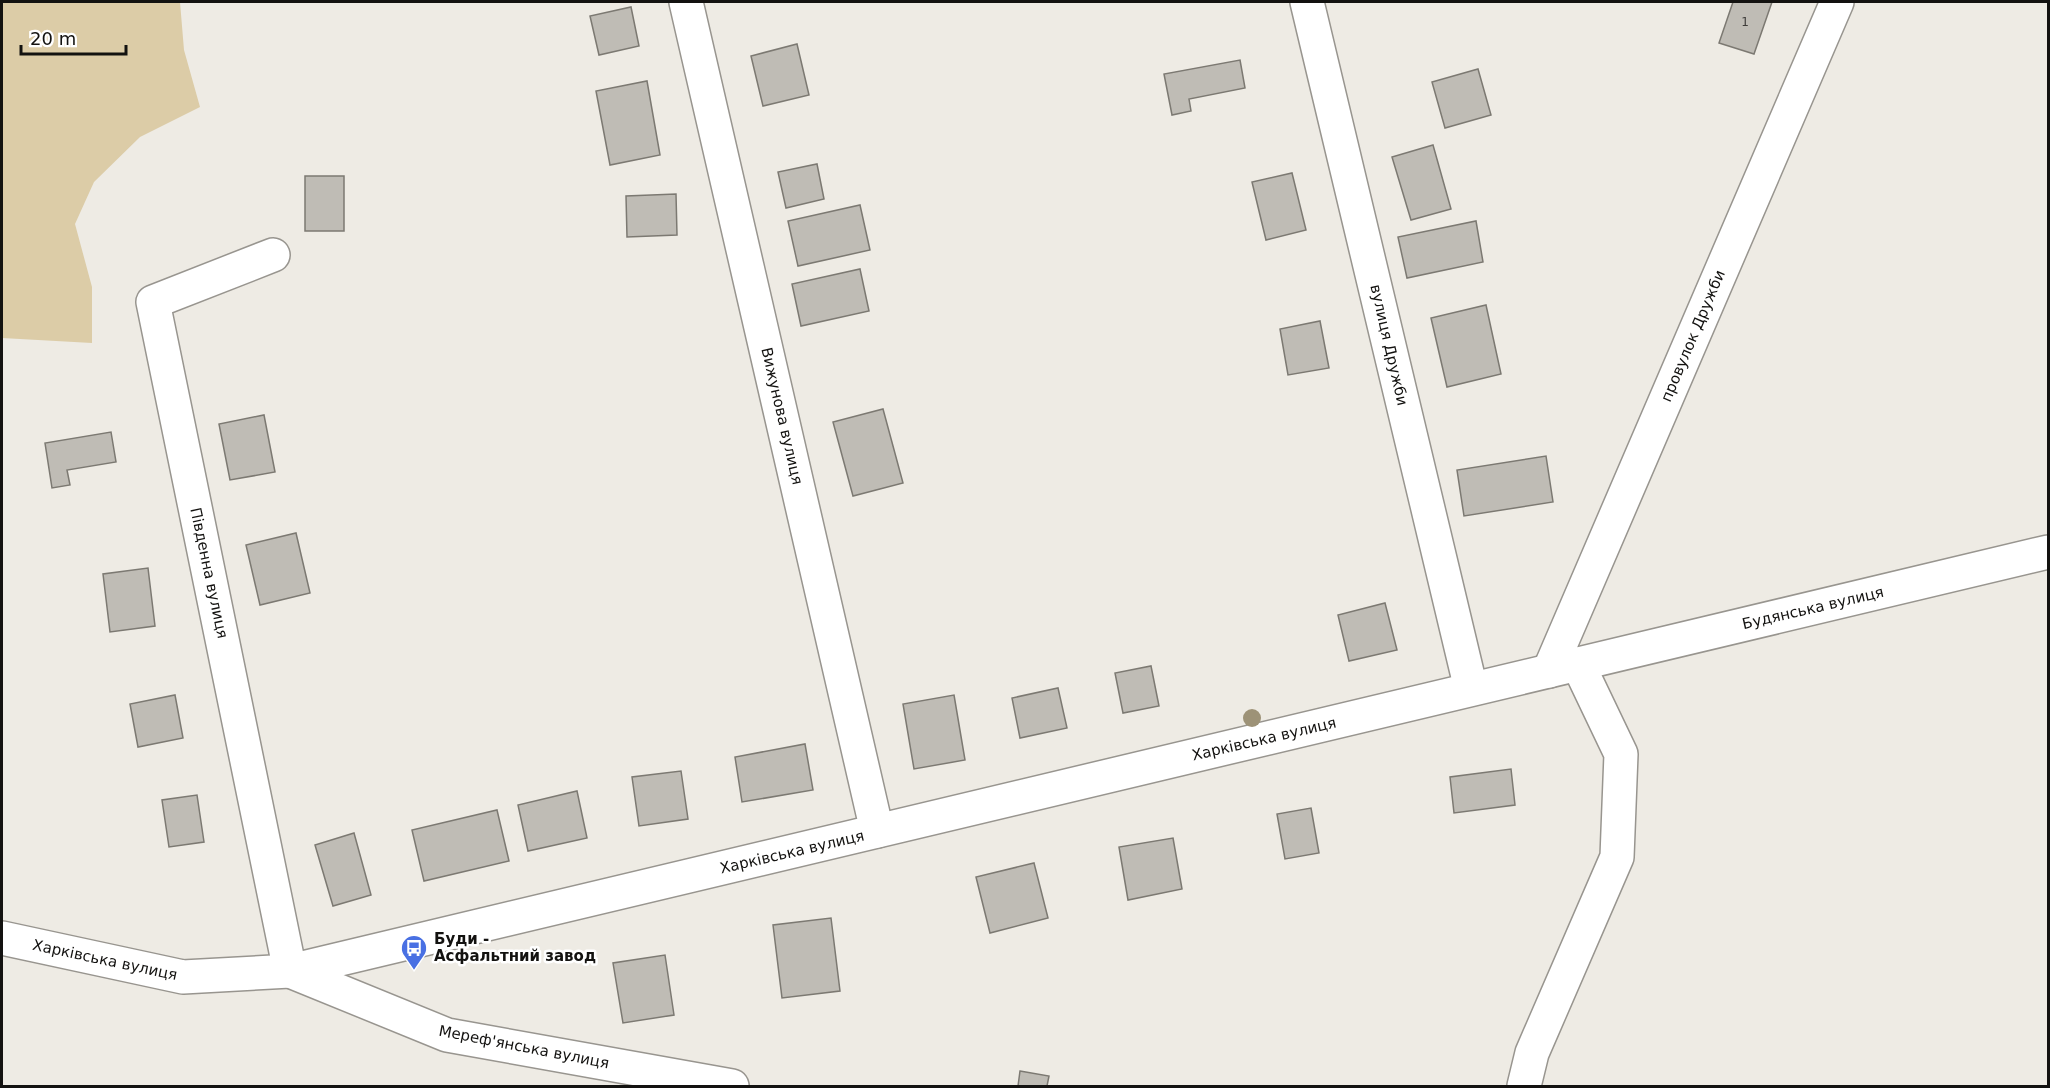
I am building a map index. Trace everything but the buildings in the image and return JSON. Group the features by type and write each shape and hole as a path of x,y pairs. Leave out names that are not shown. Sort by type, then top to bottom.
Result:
{"street":[{"name":"Вижунова вулиця","path":"686,2 877,831"},
{"name":"вулиця Дружби","path":"1307,2 1471,689"},
{"name":"провулок Дружби","path":"1563,667 1837,2"},
{"name":"Південна вулиця","path":"273,255 153,302 290,971"},
{"name":"Будянська вулиця","path":"1563,667 2049,552"},
{"name":"Харківська вулиця","path":"2,938 183,977 290,971 1563,667"},
{"path":"1524,1086 1532,1053 1617,857 1621,754 1563,667"},
{"name":"Мереф'янська вулиця","path":"290,971 447,1035 732,1086"}],"shaded area":[{"path":"2,2 180,2 184,50 200,107 140,137 94,182 75,224 92,287 92,343 2,338"}],"place":[{"name":"Буди - Асфальтний завод","path":"414,971"}]}
